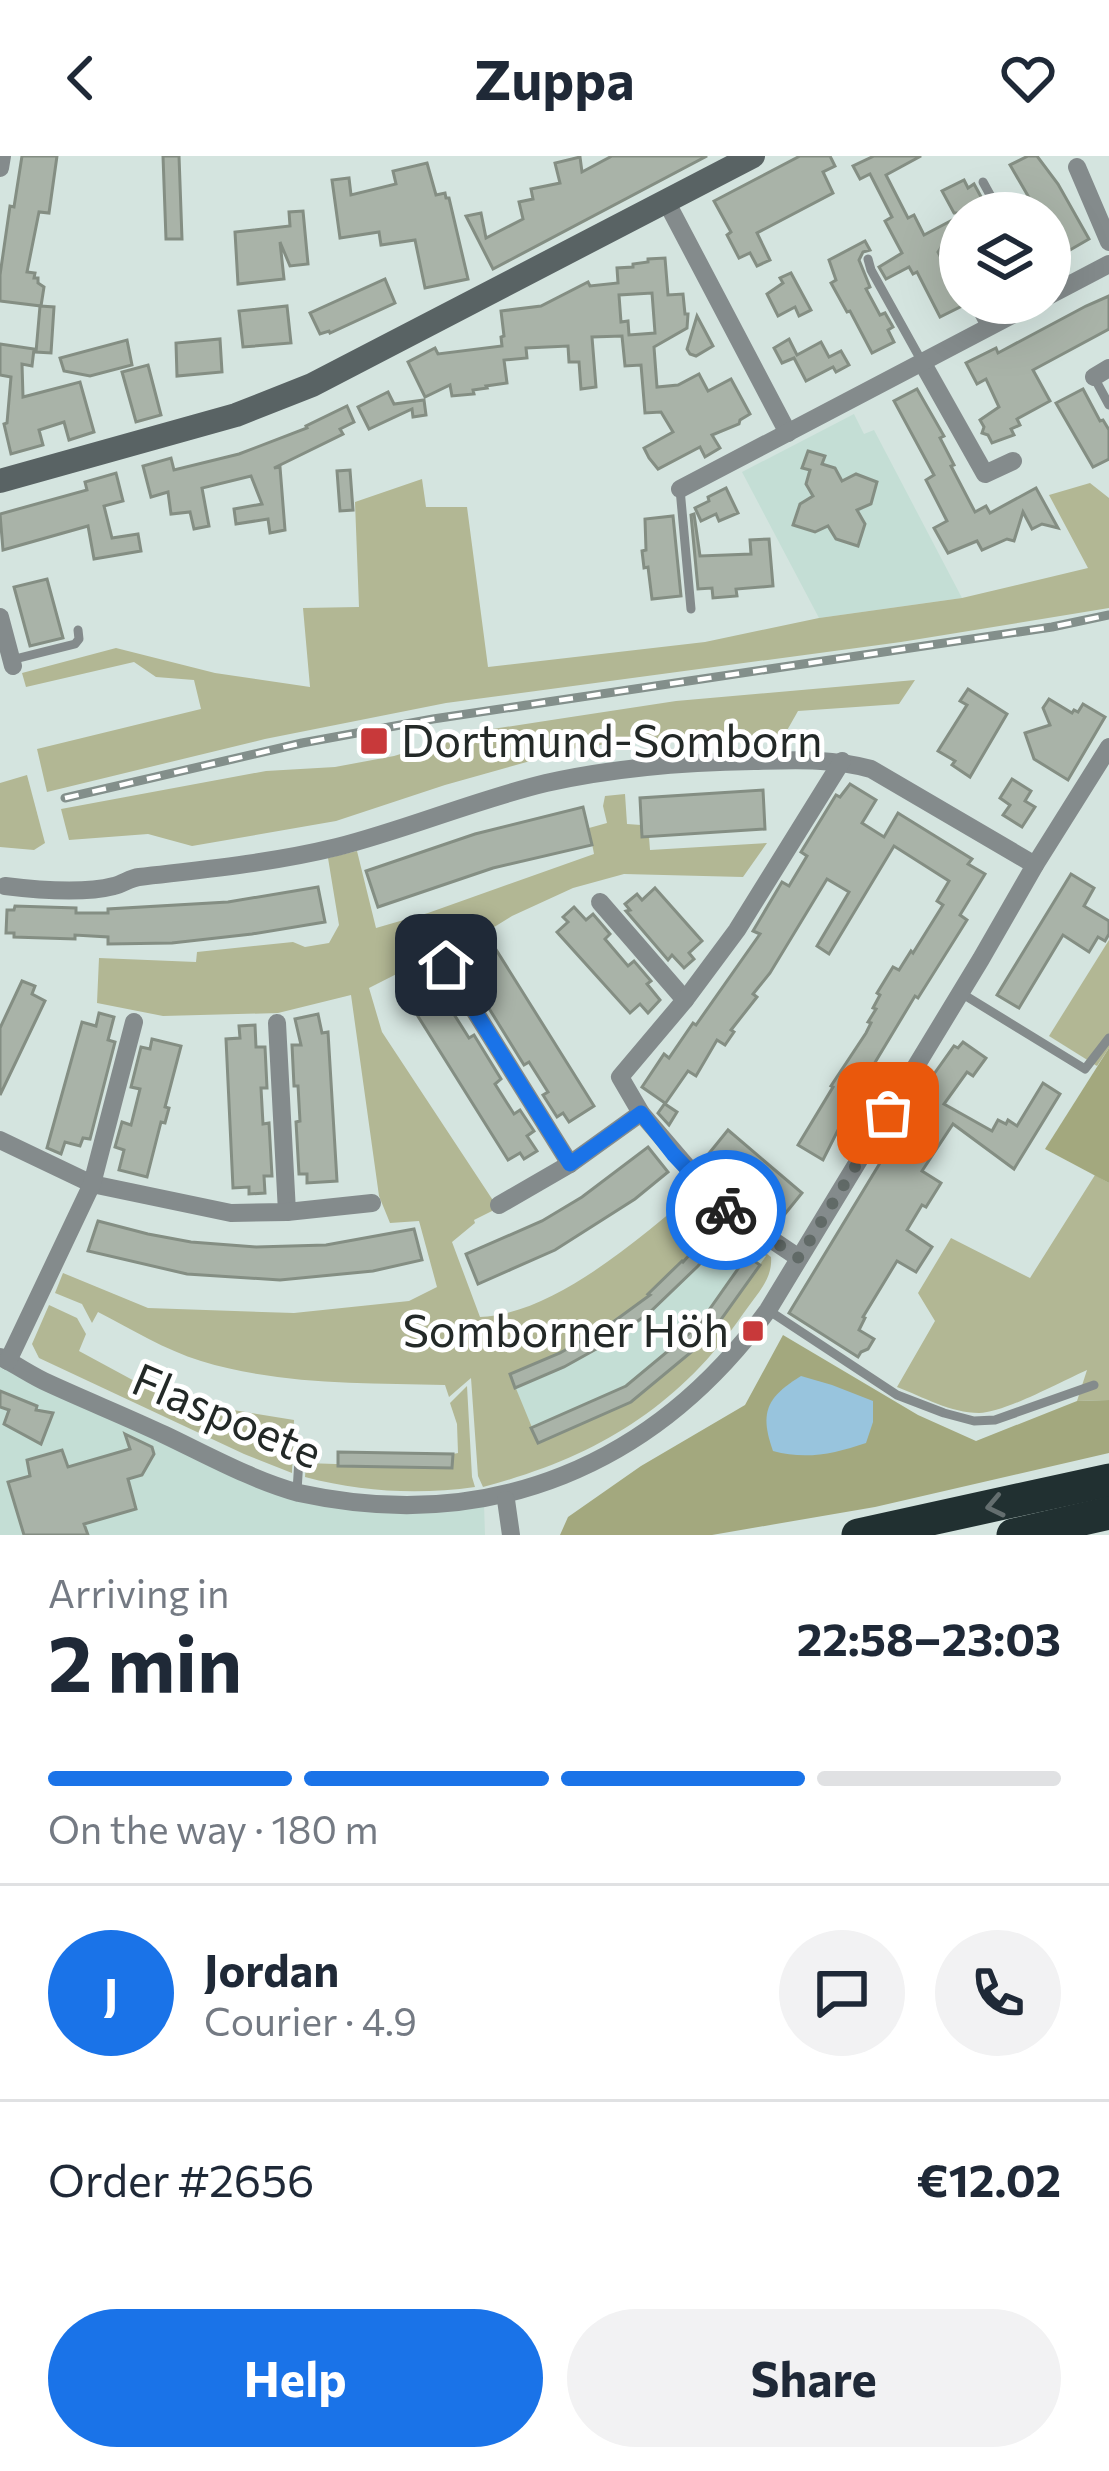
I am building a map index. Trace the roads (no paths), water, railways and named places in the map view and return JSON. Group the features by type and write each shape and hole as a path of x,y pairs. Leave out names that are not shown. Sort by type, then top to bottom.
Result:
{"highway":[{"path":"858,1535 1109,1480"},
{"path":"1013,1535 1109,1513"}],"main road":[{"path":"0,481 271,402 362,361 753,156"}],"street":[{"path":"0,168 2,156"},
{"path":"1082,162 1109,242"},
{"path":"666,201 788,433"},
{"path":"1071,283 1109,264"},
{"path":"680,489 994,324"},
{"path":"922,362 985,474 1013,460"},
{"path":"0,616 12,663"},
{"name":"Flaspoete","path":"4,1359 224,1464 296,1492 360,1505 484,1504 549,1486 597,1465 650,1433 727,1363 769,1310 1035,866 1107,756"},
{"path":"5,886 42,891 114,886 132,878 232,867 338,847 534,786 624,770 720,761 842,761 871,769 1035,866"},
{"path":"799,1258 719,1204 641,1113 620,1077 686,1000 737,930 842,761"},
{"path":"600,902 686,1000"},
{"path":"446,965 570,1164"},
{"path":"4,1359 92,1184 134,1022"},
{"path":"277,1023 287,1212"},
{"path":"499,1205 570,1164 641,1113"},
{"path":"0,1140 92,1184 231,1213 372,1203"},
{"path":"506,1500 511,1535"}],"lane":[{"path":"983,182 988,192"},
{"path":"868,259 922,362"},
{"path":"984,324 986,328"},
{"path":"1102,373 1109,405"},
{"path":"680,489 691,609"},
{"path":"12,663 75,644 79,630"},
{"path":"961,992 1085,1069 1109,1038"},
{"path":"769,1310 897,1395 974,1421 994,1420 1094,1385"},
{"path":"296,1492 300,1443"}],"water":[{"path":"801,1376 873,1401 866,1443 820,1454 773,1451 767,1426 769,1407 780,1391"}],"railway":[{"path":"65,798 302,743 433,719 1109,615"}],"place":[{"name":"Dortmund-Somborn","path":"374,741"},
{"name":"Somborner Höh","path":"753,1331"}]}
